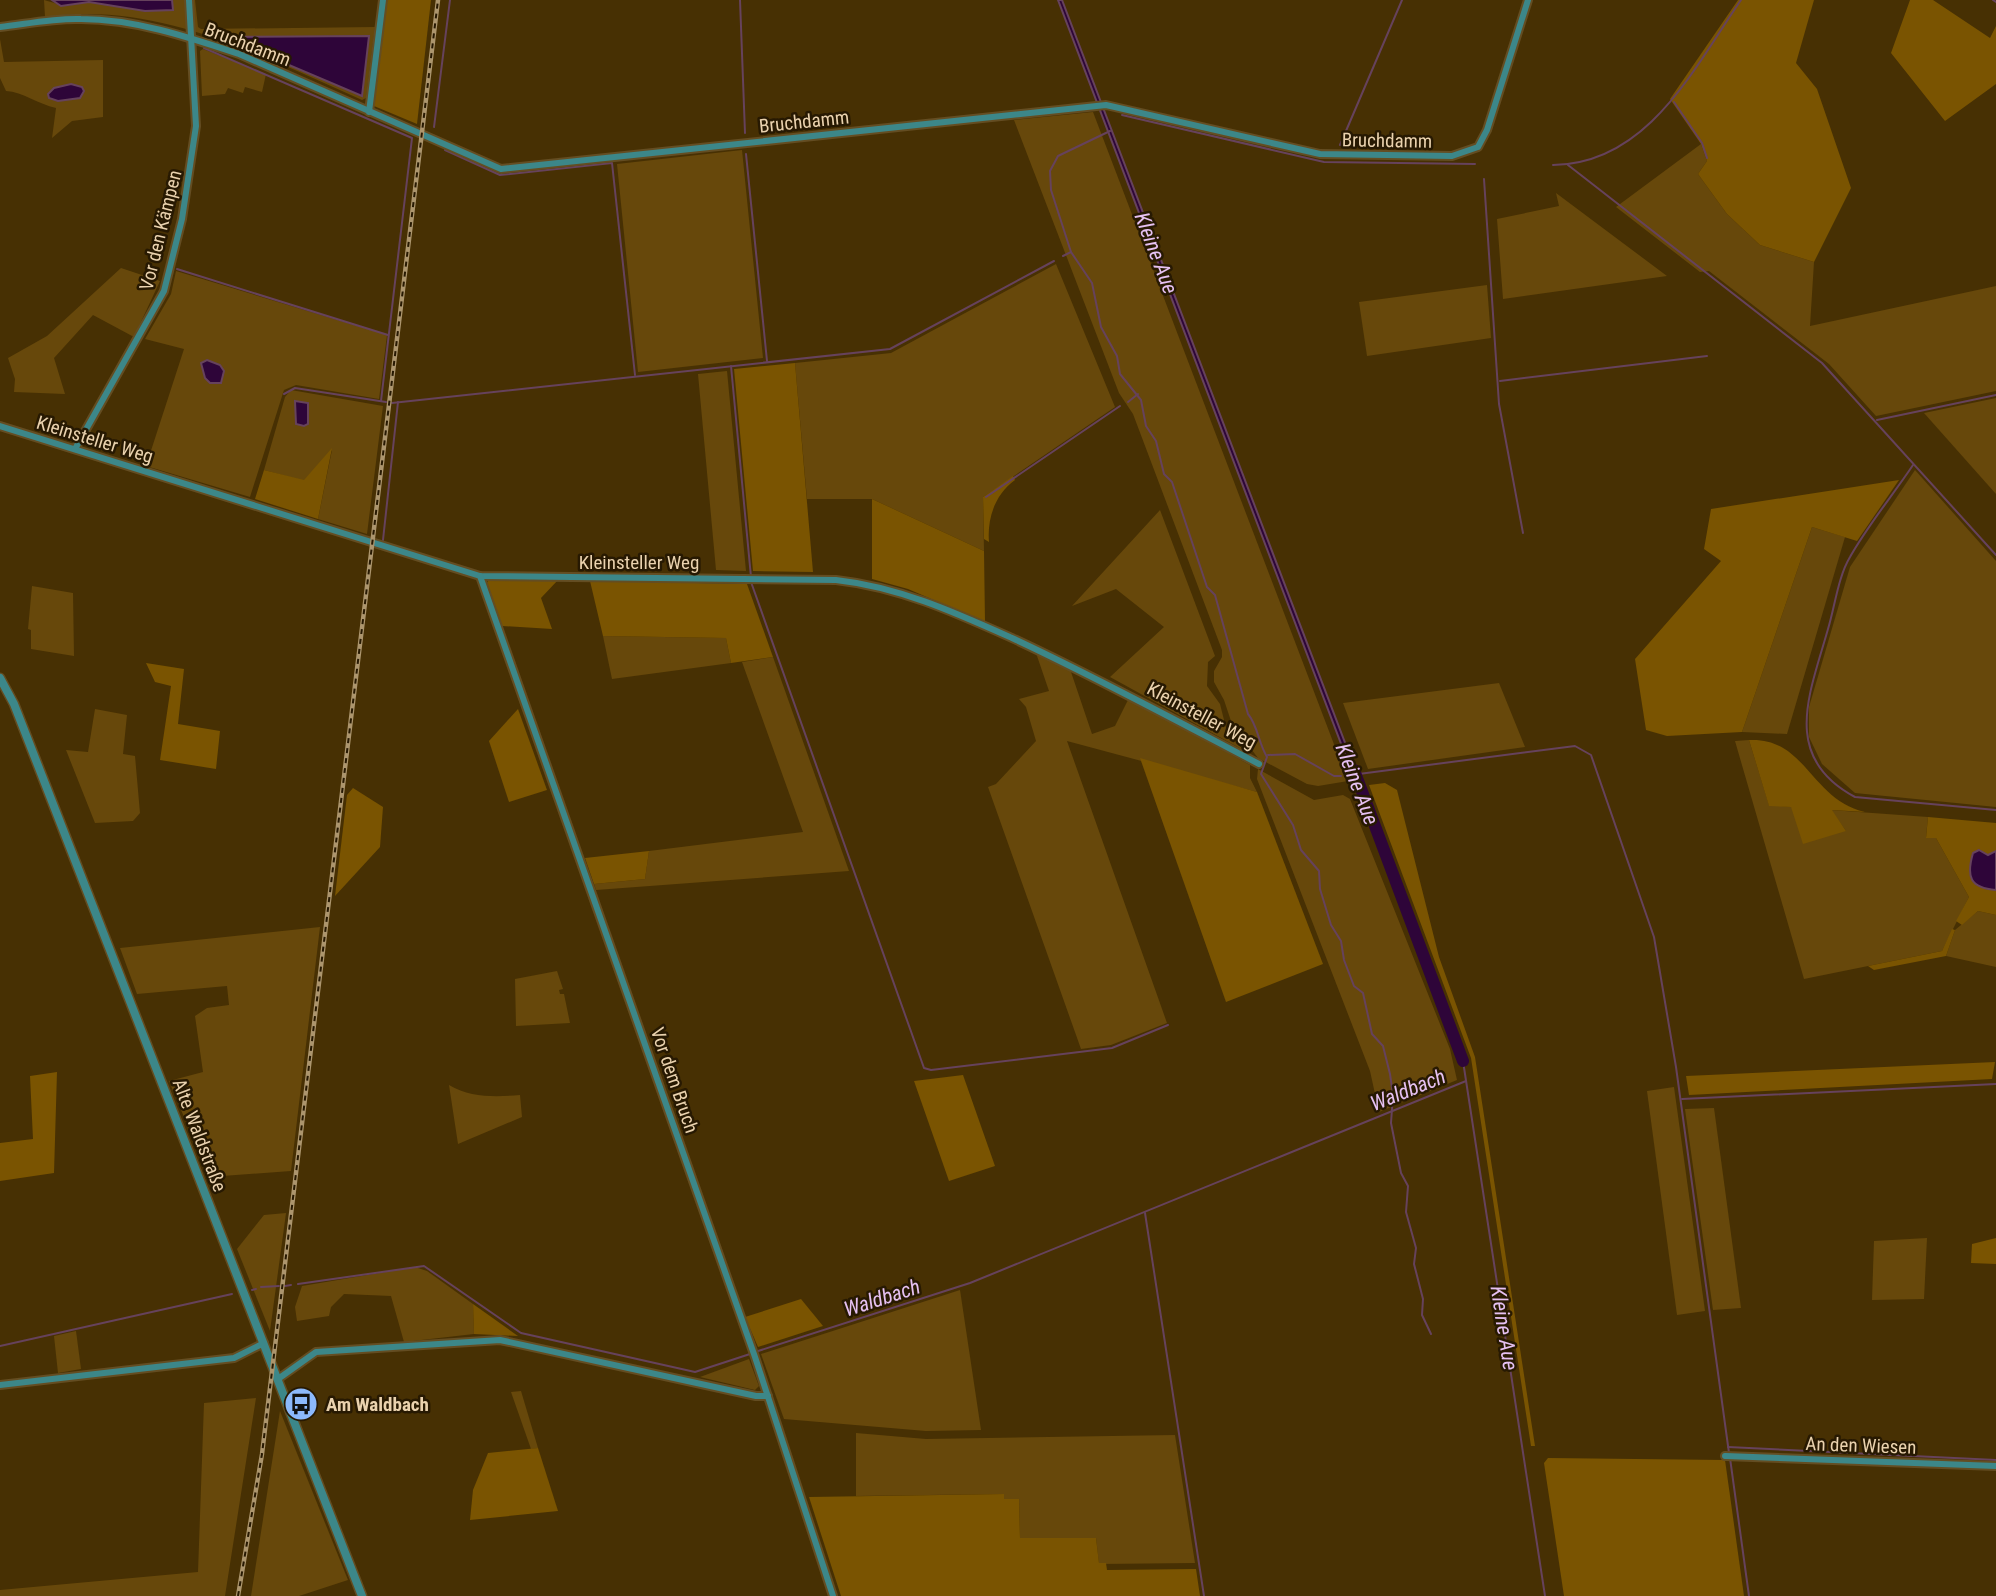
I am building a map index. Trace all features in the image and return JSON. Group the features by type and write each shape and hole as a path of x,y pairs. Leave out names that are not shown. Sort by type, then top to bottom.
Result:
{"street":[{"name":"Vor den Kämpen","path":"75,449 164,291 191,171 196,126 194,39 189,0"},
{"path":"369,112 383,0"},
{"name":"Bruchdamm","path":"0,27 79,18 122,22 194,39 239,54 493,167 516,169 1106,105 1340,156 1452,156 1478,147 1498,96 1528,0"},
{"name":"Kleinsteller Weg","path":"0,426 480,576 836,579 877,584 905,593 1107,682 1259,764"},
{"name":"Vor dem Bruch","path":"480,576 755,1357 833,1596"},
{"name":"Alte Waldstraße","path":"2,682 362,1596"},
{"path":"278,1379 316,1352 500,1340 755,1396 768,1396"},
{"path":"0,1385 234,1358 264,1343"},
{"name":"An den Wiesen","path":"1725,1456 1996,1466"}],"shaded area":[{"path":"44,0 65,6 89,2 145,11 173,10 172,0 195,0 198,27 201,29 375,27 366,98 362,100 247,50 168,24 87,14 45,17","holes":["369,36 361,96 226,38"]},
{"path":"387,0 431,0 417,124 374,106"},
{"path":"1738,0 1814,0 1796,63 1817,89 1851,188 1814,262 1760,245 1727,214 1698,174 1707,161 1701,144 1670,99"},
{"path":"1910,0 1933,0 1990,38 1996,26 1996,84 1945,121 1891,53"},
{"path":"0,39 4,62 103,60 103,117 72,121 52,138 56,108 6,91 0,78"},
{"path":"203,49 266,74 262,92 245,87 243,93 228,88 225,94 202,96 200,51"},
{"path":"1093,112 1348,781 1318,786 1307,784 1258,758 1232,724 1224,700 1214,682 1214,671 1222,657 1222,650 1133,414 1119,393 1014,120"},
{"path":"1701,144 1707,161 1698,174 1727,214 1760,245 1814,262 1810,326 1996,286 1996,391 1876,416 1829,364 1709,271 1700,272 1616,207"},
{"path":"742,150 763,358 638,372 617,164"},
{"path":"1556,193 1667,276 1503,299 1497,219 1559,206"},
{"path":"1056,264 1115,407 983,497 984,551 872,499 807,499 795,363 891,353"},
{"path":"121,268 160,281 134,337 93,315 54,358 65,394 14,392 15,379 8,358 47,336"},
{"path":"176,271 387,335 379,399 296,385 284,390 250,497 146,466 184,349 145,339 171,294"},
{"path":"1487,285 1491,338 1367,356 1359,302"},
{"path":"795,363 813,572 753,571 734,369"},
{"path":"727,371 746,571 716,570 698,374"},
{"path":"291,390 383,406 367,534 318,519 332,450 304,481 264,470 285,397"},
{"path":"1996,398 1996,494 1924,413"},
{"path":"332,448 318,519 255,499 264,470 304,480"},
{"path":"1915,470 1996,561 1996,807 1855,793 1822,764 1809,737 1809,707 1850,567"},
{"path":"1013,476 1015,480 1002,492 994,508 989,525 989,542 984,539 983,497"},
{"path":"1899,480 1857,541 1812,527 1742,732 1667,736 1646,730 1635,659 1721,561 1704,549 1711,509"},
{"path":"872,499 984,551 985,622 908,589 872,579"},
{"path":"1160,510 1215,656 1208,662 1207,686 1220,704 1226,728 1243,750 1110,677 1164,627 1116,589 1072,606"},
{"path":"1812,527 1845,537 1787,734 1742,732"},
{"path":"489,579 558,580 541,598 552,629 502,626 487,583"},
{"path":"590,581 747,584 773,657 731,663 726,638 603,636"},
{"path":"32,586 73,593 74,656 31,649 31,630 28,629"},
{"path":"603,636 726,638 731,663 612,679"},
{"path":"1036,653 1070,669 1092,734 1115,726 1129,698 1250,765 1250,778 1257,792 1067,741 1167,1023 1111,1045 1081,1049 988,787 996,784 1036,741 1026,707 1019,699 1049,691"},
{"path":"773,657 849,871 596,890 594,884 645,879 649,851 803,832 742,662"},
{"path":"146,663 184,669 178,724 220,731 216,769 160,760 171,686 155,682"},
{"path":"1499,683 1525,747 1368,769 1343,703"},
{"path":"95,709 127,715 123,754 135,756 140,813 133,821 95,823 66,750 88,752"},
{"path":"518,709 547,790 509,802 489,741"},
{"path":"1749,740 1769,805 1791,807 1846,831 1831,810 1928,817 1926,837 1936,838 1969,897 1942,951 1804,979 1735,741"},
{"path":"1749,740 1768,742 1784,748 1832,795 1865,812 1832,810 1846,831 1803,844 1791,807 1769,806"},
{"path":"1140,758 1257,792 1323,964 1226,1002"},
{"path":"1258,769 1314,800 1343,795 1350,799 1450,1049 1457,1080 1379,1112 1370,1071 1257,779"},
{"path":"1385,783 1397,790 1439,957 1475,1057 1535,1446 1531,1446 1471,1058 1369,785"},
{"path":"353,788 383,807 380,847 335,896 347,795"},
{"path":"1928,817 1996,823 1996,851 1988,855 1978,850 1973,853 1985,889 1996,890 1996,915 1978,911 1962,925 1956,921 1969,897 1936,838 1926,838"},
{"path":"649,851 645,879 594,884 585,858"},
{"path":"1978,911 1996,915 1996,967 1946,956 1955,930"},
{"path":"320,927 291,1171 209,1177 169,1081 203,1072 195,1016 207,1008 229,1005 227,986 137,994 120,948"},
{"path":"1952,929 1955,930 1946,956 1874,970 1868,966 1942,951"},
{"path":"557,971 563,989 559,990 560,994 564,994 570,1023 516,1026 515,979"},
{"path":"1995,1062 1992,1079 1689,1095 1686,1076"},
{"path":"57,1072 54,1173 0,1181 0,1143 33,1139 30,1076"},
{"path":"963,1075 995,1166 949,1181 914,1081"},
{"path":"449,1085 475,1094 520,1095 522,1117 458,1144"},
{"path":"1674,1087 1705,1311 1677,1315 1647,1091"},
{"path":"1714,1108 1741,1308 1713,1310 1685,1109"},
{"path":"286,1213 270,1331 237,1249 264,1215"},
{"path":"1927,1238 1924,1299 1872,1300 1874,1241"},
{"path":"1996,1238 1996,1264 1971,1263 1972,1244"},
{"path":"415,1267 427,1271 473,1304 474,1334 404,1342 391,1296 344,1294 331,1307 329,1316 297,1321 295,1307 302,1286"},
{"path":"960,1290 981,1430 926,1431 784,1419 761,1354"},
{"path":"801,1299 823,1326 758,1347 745,1317"},
{"path":"473,1304 518,1336 474,1334"},
{"path":"76,1331 81,1369 58,1373 54,1336"},
{"path":"749,1359 759,1386 755,1390 700,1377"},
{"path":"521,1391 538,1448 531,1449 511,1392"},
{"path":"256,1398 225,1596 0,1596 0,1590 198,1572 204,1403"},
{"path":"280,1411 348,1580 299,1596 251,1596"},
{"path":"856,1433 926,1439 1175,1435 1195,1563 1099,1564 1096,1538 1020,1538 1019,1499 1004,1499 1004,1494 856,1496"},
{"path":"538,1448 558,1511 470,1520 473,1490 488,1453"},
{"path":"1548,1458 1725,1460 1744,1596 1564,1596 1544,1463"},
{"path":"1004,1494 1004,1499 1019,1499 1020,1538 1096,1538 1099,1563 1106,1563 1107,1570 1196,1569 1200,1596 841,1596 809,1497"}],"water":[{"path":"52,0 172,0 173,10 145,11 89,2 61,6"},
{"path":"1058,0 1062,0 1360,782 1356,783"},
{"path":"369,36 362,96 223,37"},
{"path":"71,84 82,87 84,91 80,98 58,101 49,98 48,94 54,88"},
{"path":"207,360 220,365 224,371 221,383 210,383 205,378 201,363"},
{"path":"295,401 308,403 308,424 304,426 296,424"},
{"path":"1979,850 1988,855 1996,851 1996,890 1980,887 1972,880 1971,861 1973,853"}],"waterway":[{"path":"434,127 450,0"},
{"path":"740,0 745,133"},
{"path":"1340,145 1402,0"},
{"path":"1553,165 1586,160 1616,148 1642,130 1686,82 1741,0"},
{"path":"204,48 412,138 381,401"},
{"path":"1674,102 1702,143 1707,158"},
{"path":"1122,115 1324,162 1475,164"},
{"path":"1110,131 1058,156 1050,171 1051,190 1071,252 1092,283 1101,327 1117,356 1120,374 1141,400 1146,426 1156,441 1164,474 1172,482 1207,587 1215,595 1248,714 1267,757 1261,774 1293,825 1301,850 1319,871 1320,889 1331,925 1341,941 1344,960 1354,986 1363,993 1372,1034 1383,1046 1393,1095 1391,1123 1401,1173 1408,1186 1406,1212 1416,1248 1414,1264 1423,1299 1422,1315 1431,1334"},
{"path":"445,150 500,175 612,163 635,375"},
{"path":"746,154 767,361"},
{"path":"1568,165 1822,363 1996,555"},
{"path":"1484,179 1499,404 1523,533"},
{"path":"1063,256 1071,252"},
{"path":"392,403 890,349 1054,261"},
{"path":"177,269 388,335"},
{"path":"1500,381 1707,356"},
{"path":"731,366 751,577"},
{"path":"284,394 295,388 386,402"},
{"path":"1128,402 1138,394"},
{"path":"1877,420 1996,395"},
{"path":"383,540 398,402"},
{"path":"986,497 1120,406"},
{"path":"1913,465 1865,533 1842,573 1809,700 1809,743 1817,763 1832,781 1855,797 1996,810"},
{"path":"751,582 924,1068 931,1070 1112,1048 1168,1025"},
{"path":"1351,775 1575,746 1591,755 1654,937 1676,1067 1729,1453"},
{"path":"1268,755 1295,754 1334,776 1341,776"},
{"name":"Kleine Aue","path":"1354,770 1463,1061"},
{"name":"Kleine Aue","path":"1463,1061 1545,1596"},
{"name":"Waldbach","path":"755,1352 970,1283 1466,1081"},
{"path":"1682,1099 1996,1084"},
{"path":"1145,1213 1204,1596"},
{"name":"Waldbach","path":"298,1284 424,1266 521,1333 695,1372 750,1354"},
{"name":"Waldbach","path":"285,1286 291,1285"},
{"name":"Waldbach","path":"261,1287 279,1286"},
{"name":"Waldbach","path":"252,1290 256,1289"},
{"path":"0,1346 232,1294"},
{"path":"1728,1447 1996,1460"},
{"path":"1730,1458 1749,1596"}],"railway":[{"path":"238,1596 262,1454 438,0"}],"place":[{"name":"Am Waldbach","path":"301,1404"}]}
